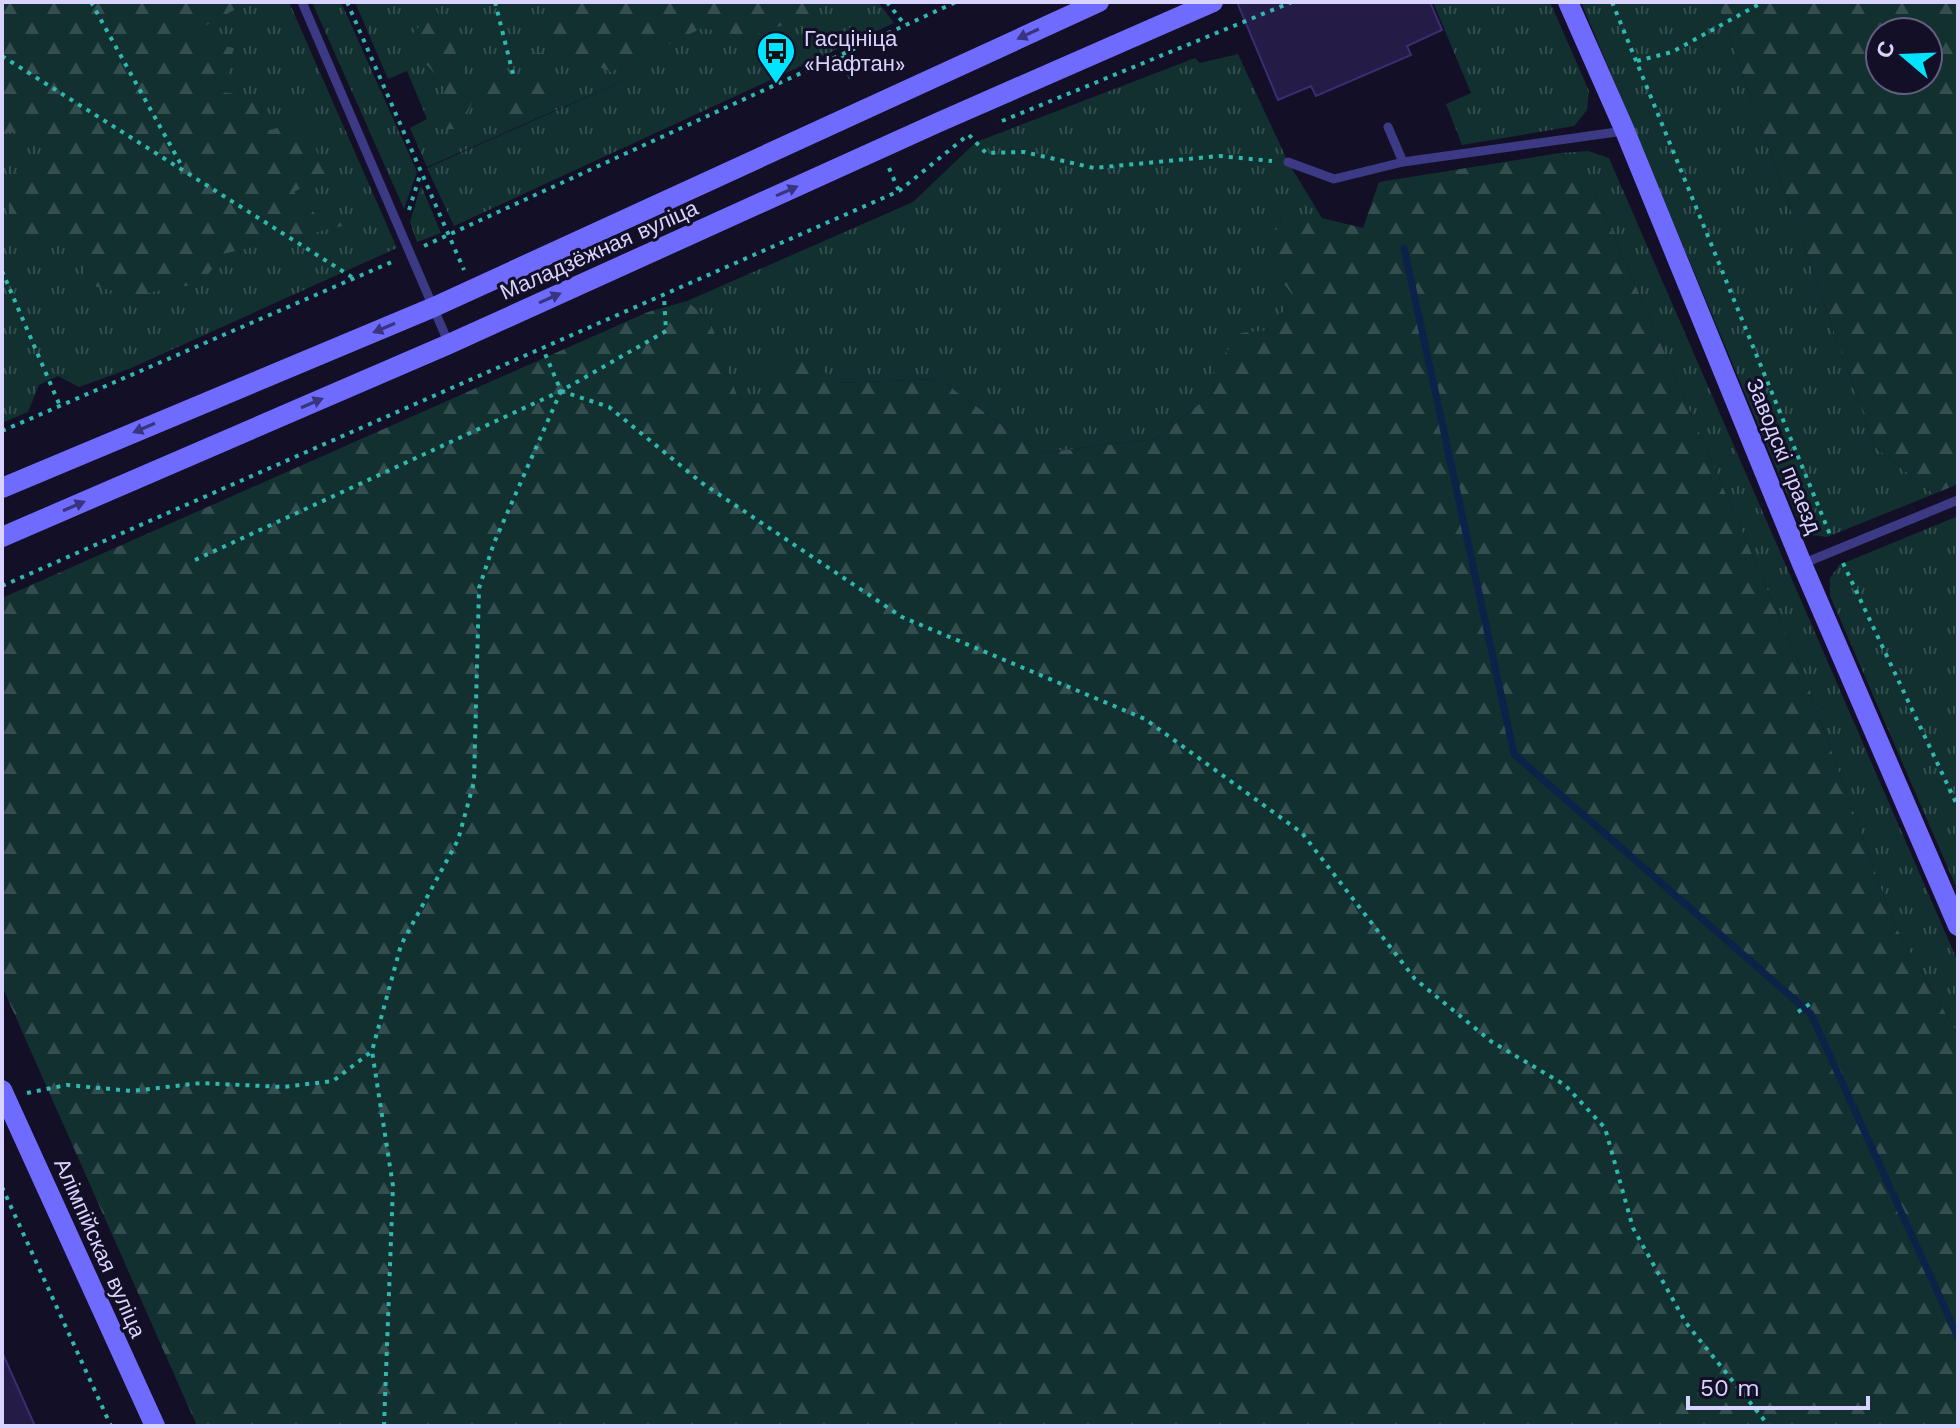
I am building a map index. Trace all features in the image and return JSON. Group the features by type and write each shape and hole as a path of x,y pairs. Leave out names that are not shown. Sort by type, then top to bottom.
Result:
{"main road":[{"name":"Маладзёжная вуліца","path":"2,488 434,307 1099,2"},
{"name":"Маладзёжная вуліца","path":"2,537 449,344 923,129 1213,2"},
{"name":"Заводскі праезд","path":"1568,2 1625,131 1802,564 1958,926"},
{"name":"Алімпійская вуліца","path":"3,1095 155,1426"}],"lane":[{"path":"302,2 449,344"},
{"path":"1388,127 1403,162"},
{"path":"1288,162 1334,179 1403,162 1625,131"},
{"path":"1802,564 1958,500"}],"path":[{"path":"91,2 184,171"},
{"path":"347,2 472,290"},
{"path":"495,2 514,78"},
{"path":"887,2 905,25"},
{"path":"2,431 355,279 956,2"},
{"path":"998,123 1292,2"},
{"path":"1612,2 1837,550 1958,807"},
{"path":"1637,61 1672,52 1763,2"},
{"path":"2,56 355,279"},
{"path":"841,56 853,84"},
{"path":"2,586 899,191 969,135 986,153 1024,152 1094,168 1219,156 1288,162"},
{"path":"887,164 899,191"},
{"path":"402,231 422,170"},
{"path":"2,271 60,406"},
{"path":"195,560 561,391 666,331 664,296"},
{"path":"384,1426 393,1186 372,1051 401,945 458,840 474,782 479,588 494,543 561,391 543,349"},
{"path":"561,391 609,407 702,483 902,617 1145,719 1302,833 1415,979 1492,1042 1565,1085 1605,1128 1633,1228 1686,1323 1769,1426"},
{"path":"1798,1012 1811,1003"},
{"path":"3,1095 67,1085 132,1091 201,1083 283,1087 333,1081 372,1051"},
{"path":"2,1187 111,1426"}],"green space":[{"path":"2,2 289,2 397,248 129,369 79,387 58,376 39,385 28,412 2,423"},
{"path":"2,2 233,2 234,10 185,37 234,48 221,92 262,98 269,130 303,122 327,173 294,192 316,215 341,216 342,226 223,254 202,283 151,292 143,298 85,284 83,248 13,231 4,178 49,161 39,129 2,134"},
{"path":"312,2 341,2 417,172 404,209"},
{"path":"355,2 878,2 894,23 454,226 427,168 654,67 427,167 410,128 427,119 407,71 388,79"},
{"path":"562,2 828,2 803,18 748,37 702,28 611,72 525,35 564,7"},
{"path":"1433,2 1550,2 1589,91 1587,110 1574,126 1462,145 1446,104 1471,93"},
{"path":"1581,2 1717,2 1875,447 1934,494 1827,537 1812,535 1801,527"},
{"path":"1717,2 1958,2 1958,484 1934,494 1875,447"},
{"path":"435,7 475,95 461,129 438,129 445,85 406,42"},
{"path":"544,53 558,87 516,123 484,121 482,88 502,69 524,81 523,54"},
{"path":"1238,54 1288,162 1322,218 1280,218 1295,298 1267,330 1215,366 1213,393 1156,439 1040,453 939,379 835,383 764,404 737,398 710,321 687,301 913,202 976,142 1195,58 1200,63"},
{"path":"1588,151 1609,158 1958,962 1958,1035 1894,924 1803,672 1594,190 1560,153"},
{"path":"1560,153 1594,190 1803,672 1894,924 1958,1035 1958,1426 197,1426 2,986 2,598 648,312 687,301 710,321 738,398 764,404 771,362 809,354 835,383 939,379 1040,453 1156,439 1213,393 1215,366 1241,333 1267,330 1295,298 1265,259 1281,218 1322,218 1363,228 1379,182"},
{"path":"421,185 441,233 417,242 410,222"},
{"path":"1958,516 1958,891 1830,596 1830,578 1839,565"}],"building":[{"path":"1237,2 1430,2 1442,30 1407,46 1411,55 1316,96 1311,86 1278,100"},
{"path":"2,1352 35,1426 2,1426"}],"waterway":[{"path":"1404,248 1514,754 1811,1014 1958,1337"}],"place":[{"name":"Гасцініца «Нафтан»","path":"776,85"}]}
